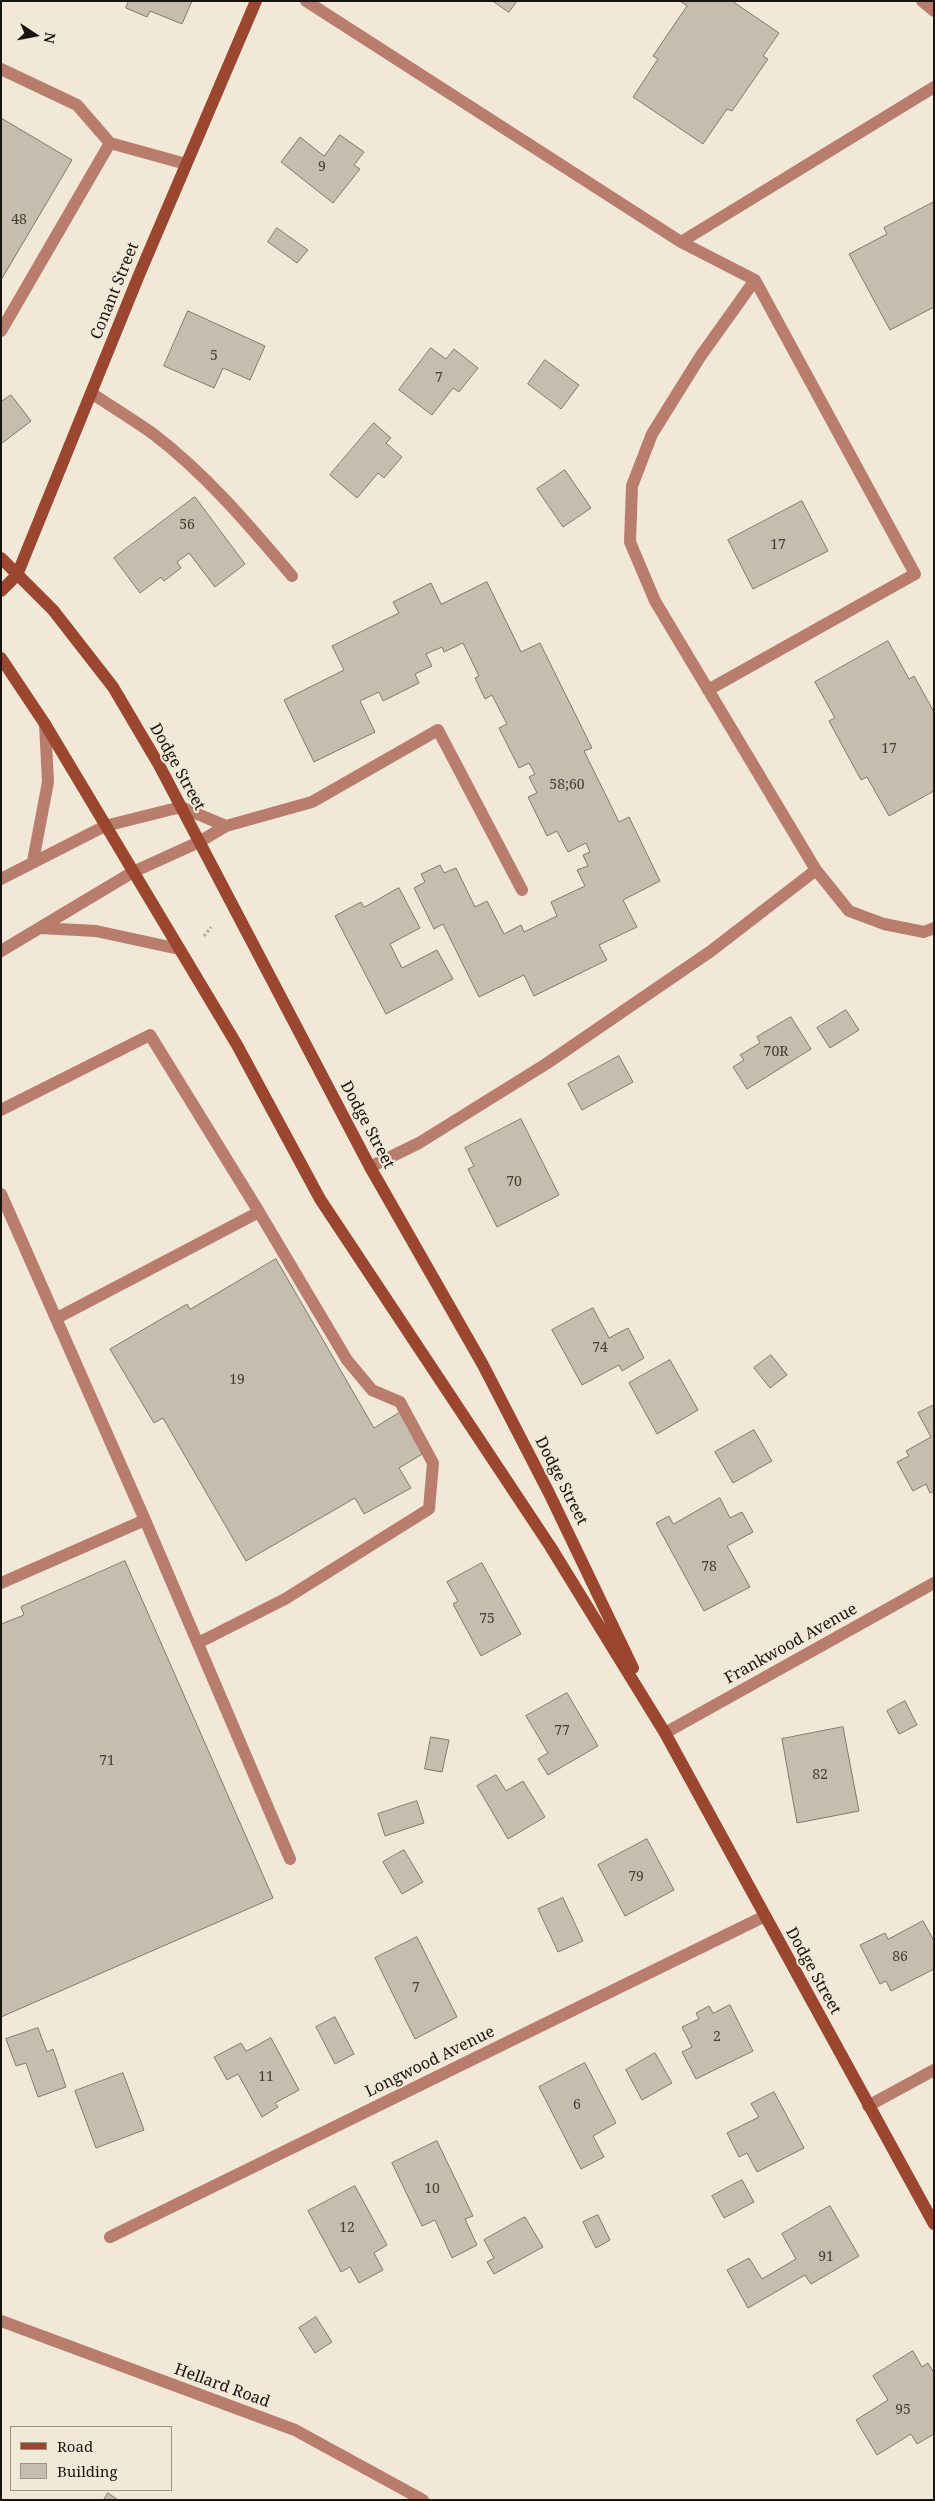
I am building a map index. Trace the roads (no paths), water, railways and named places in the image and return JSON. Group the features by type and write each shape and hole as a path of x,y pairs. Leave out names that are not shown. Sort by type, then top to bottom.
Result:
{"main road":[{"name":"Conant Street","path":"1,591 18,574 186,164 256,1"},
{"name":"Dodge Street","path":"1,558 53,610 113,687 181,807 370,1167 483,1365 549,1492 665,1734"},
{"name":"Dodge Street","path":"1,658 45,724 237,1045 320,1199 550,1546 665,1734 934,2224"}],"street":[{"path":"306,1 681,242 756,280 914,574 708,690"},
{"path":"922,1 934,12"},
{"path":"1,69 77,105 110,143 186,164"},
{"path":"681,242 934,87"},
{"path":"1,331 110,143"},
{"path":"756,280 700,357 652,434 632,486 630,542 655,601 816,870 849,911 884,924 924,932 934,928"},
{"path":"91,393 153,434 197,473 235,510 292,576"},
{"path":"33,861 48,782 45,724"},
{"path":"1,951 133,872 199,842 226,826 312,802 438,730 522,890"},
{"path":"1,879 33,861 105,826 181,807 226,826"},
{"path":"370,1167 419,1143 546,1064 711,951 816,870"},
{"path":"40,928 96,931 180,949"},
{"path":"1,1110 150,1035 260,1212 347,1360 372,1390 400,1402 433,1463 429,1509 285,1599 198,1643"},
{"path":"1,1194 145,1520 290,1859"},
{"path":"57,1318 260,1212"},
{"path":"1,1583 145,1520"},
{"name":"Frankwood Avenue","path":"665,1734 934,1583"},
{"name":"Longwood Avenue","path":"110,2236 765,1916"},
{"path":"868,2106 934,2070"},
{"name":"Hellard Road","path":"1,2321 295,2430 423,2500"}]}
